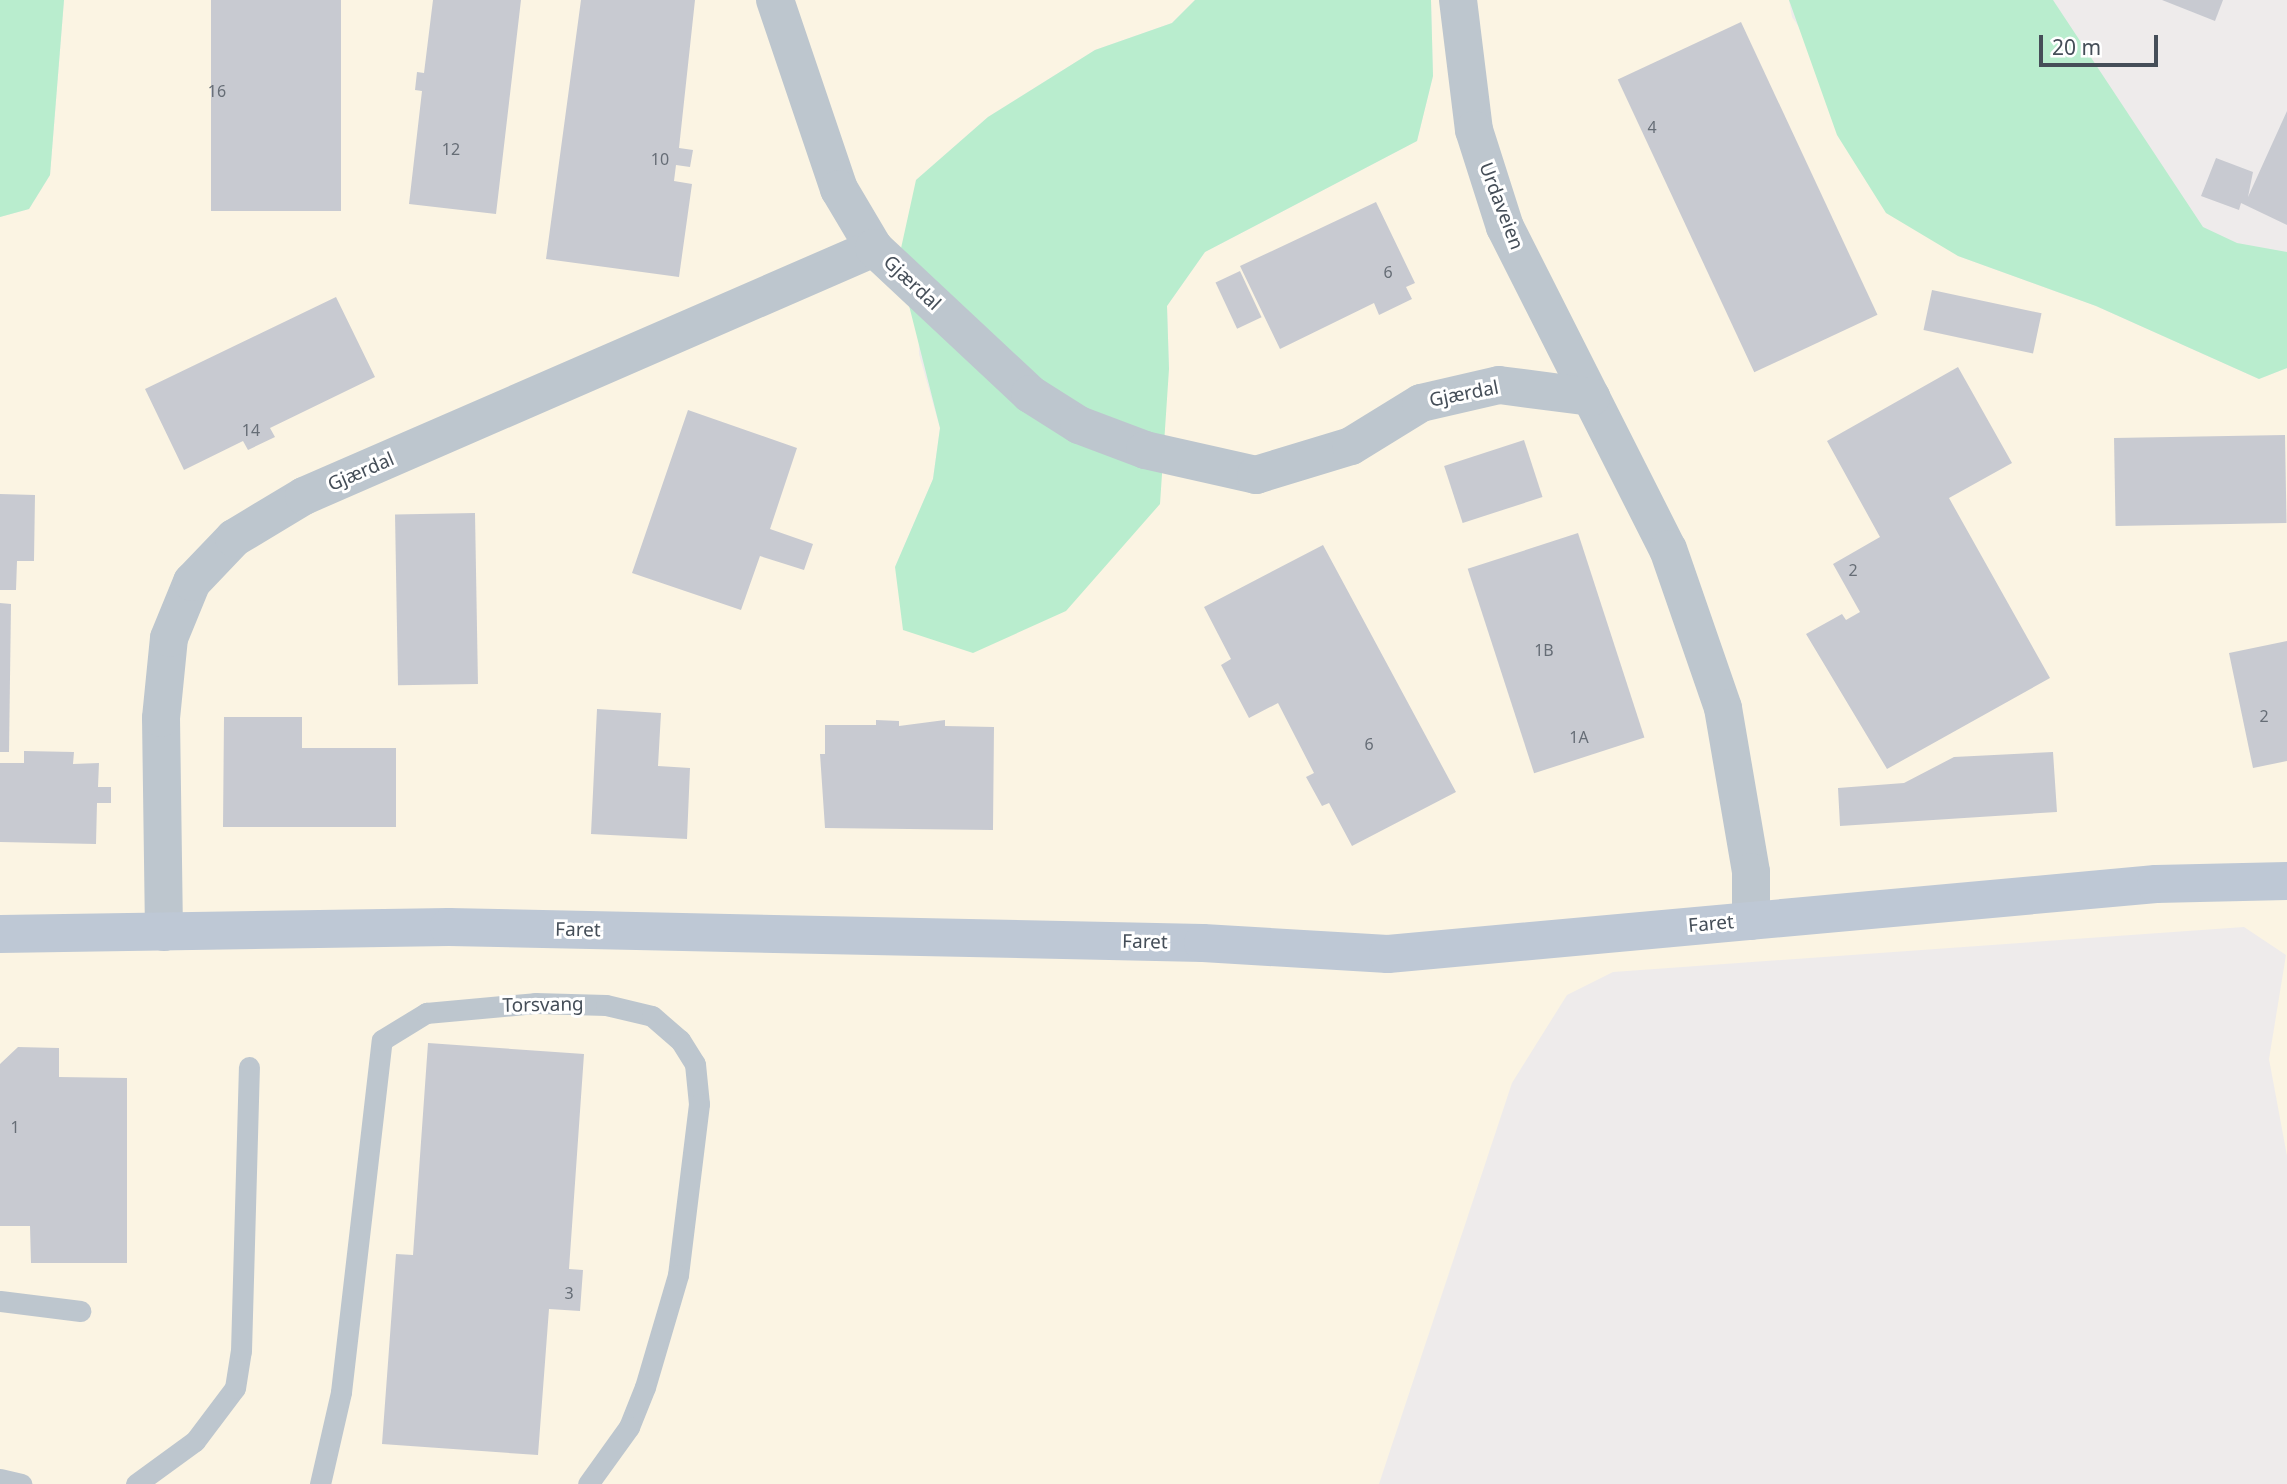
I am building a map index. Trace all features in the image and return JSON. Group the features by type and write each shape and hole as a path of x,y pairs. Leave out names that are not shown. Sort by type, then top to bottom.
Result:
{"street":[{"name":"Gjærdal","path":"775,0 839,188 874,248 1030,394 1079,425 1145,450 1256,475 1351,446 1421,403 1499,385 1591,397"},
{"name":"Urdaveien","path":"1458,0 1474,130 1505,227 1591,397"},
{"name":"Gjærdal","path":"164,932 161,718 169,638 192,582 234,538 304,496 874,248"},
{"path":"1591,397 1668,549 1723,708 1751,872 1751,920"},
{"name":"Faret","path":"0,934 449,927 1203,943 1388,954 2156,884 2287,881"}],"lane":[{"name":"Torsvang","path":"320,1484 341,1392 382,1040 426,1013 535,1003 606,1004 652,1016 680,1040 695,1064 699,1104 678,1275 629,1427 588,1484"},
{"path":"136,1484 195,1441 235,1388 241,1351 249,1067"},
{"path":"0,1301 80,1311"},
{"path":"0,1479 21,1484"}],"shaded area":[{"path":"64,0 1195,0 1172,23 1095,50 988,117 916,180 919,354 940,428 933,479 895,567 1169,369 1167,306 1205,252 1417,141 1433,76 1431,0 1789,0 1792,17 1958,256 2096,306 2259,379 2287,368 2287,1156 2269,1059 2286,955 2244,927 1613,972 1567,995 1512,1083 1379,1484 0,1484 0,217 29,209 50,175"}],"green space":[{"path":"0,0 64,0 50,175 29,209 0,217"},
{"path":"1195,0 1431,0 1433,76 1417,141 1205,252 1167,306 1169,369 1160,504 1066,611 973,653 903,630 895,567 933,479 940,428 898,262 916,180 988,117 1095,50 1172,23"},
{"path":"1789,0 2053,0 2203,227 2237,243 2287,252 2287,368 2259,379 2096,306 1958,256 1886,213 1837,135"}],"building":[{"path":"211,0 341,0 341,211 211,211"},
{"path":"433,0 521,0 496,214 409,204 422,91 415,90 417,72 424,73"},
{"path":"581,0 695,0 679,148 693,150 690,167 676,165 674,181 692,184 679,277 546,259"},
{"path":"2162,0 2223,0 2215,21"},
{"path":"1741,22 1878,315 1754,372 1618,79"},
{"path":"2287,111 2287,225 2241,203 2239,210 2201,196 2216,158 2253,172 2248,197"},
{"path":"1376,202 1415,283 1406,287 1412,299 1379,315 1374,303 1280,349 1240,266"},
{"path":"1240,271 1262,317 1237,329 1216,282"},
{"path":"1932,290 2042,313 2033,353 1923,330"},
{"path":"336,297 375,377 270,428 275,437 248,450 243,441 184,470 145,389"},
{"path":"1958,367 2012,463 1949,498 2050,678 1887,769 1806,634 1842,614 1846,620 1860,612 1833,564 1880,537 1827,441"},
{"path":"688,410 797,448 770,529 813,544 804,570 760,556 741,610 632,573"},
{"path":"2285,435 2287,523 2116,526 2114,438"},
{"path":"1524,440 1543,497 1463,523 1444,466"},
{"path":"0,494 35,495 34,561 17,561 16,590 0,590"},
{"path":"475,513 478,684 398,685 395,514"},
{"path":"1578,533 1644,737 1534,773 1468,569"},
{"path":"1323,545 1456,792 1352,846 1329,803 1322,806 1306,777 1314,773 1278,703 1249,718 1221,665 1231,659 1204,607"},
{"path":"0,603 11,604 9,752 0,752"},
{"path":"2287,641 2287,761 2253,768 2229,653"},
{"path":"597,709 661,713 658,766 690,768 687,839 591,834"},
{"path":"224,717 302,717 302,748 396,748 396,827 223,827"},
{"path":"876,720 899,721 899,726 945,720 945,726 994,727 993,830 825,828 820,754 825,754 825,725 876,725"},
{"path":"24,751 74,752 73,764 99,763 98,787 111,787 111,803 97,803 96,844 0,842 0,763 24,763"},
{"path":"2053,752 2057,812 1840,826 1838,788 1904,783 1954,757"},
{"path":"428,1043 584,1054 569,1269 583,1270 580,1311 549,1309 538,1455 382,1444 396,1254 413,1255"},
{"path":"18,1047 59,1048 59,1077 127,1078 127,1263 31,1263 30,1226 0,1226 0,1064"}]}
